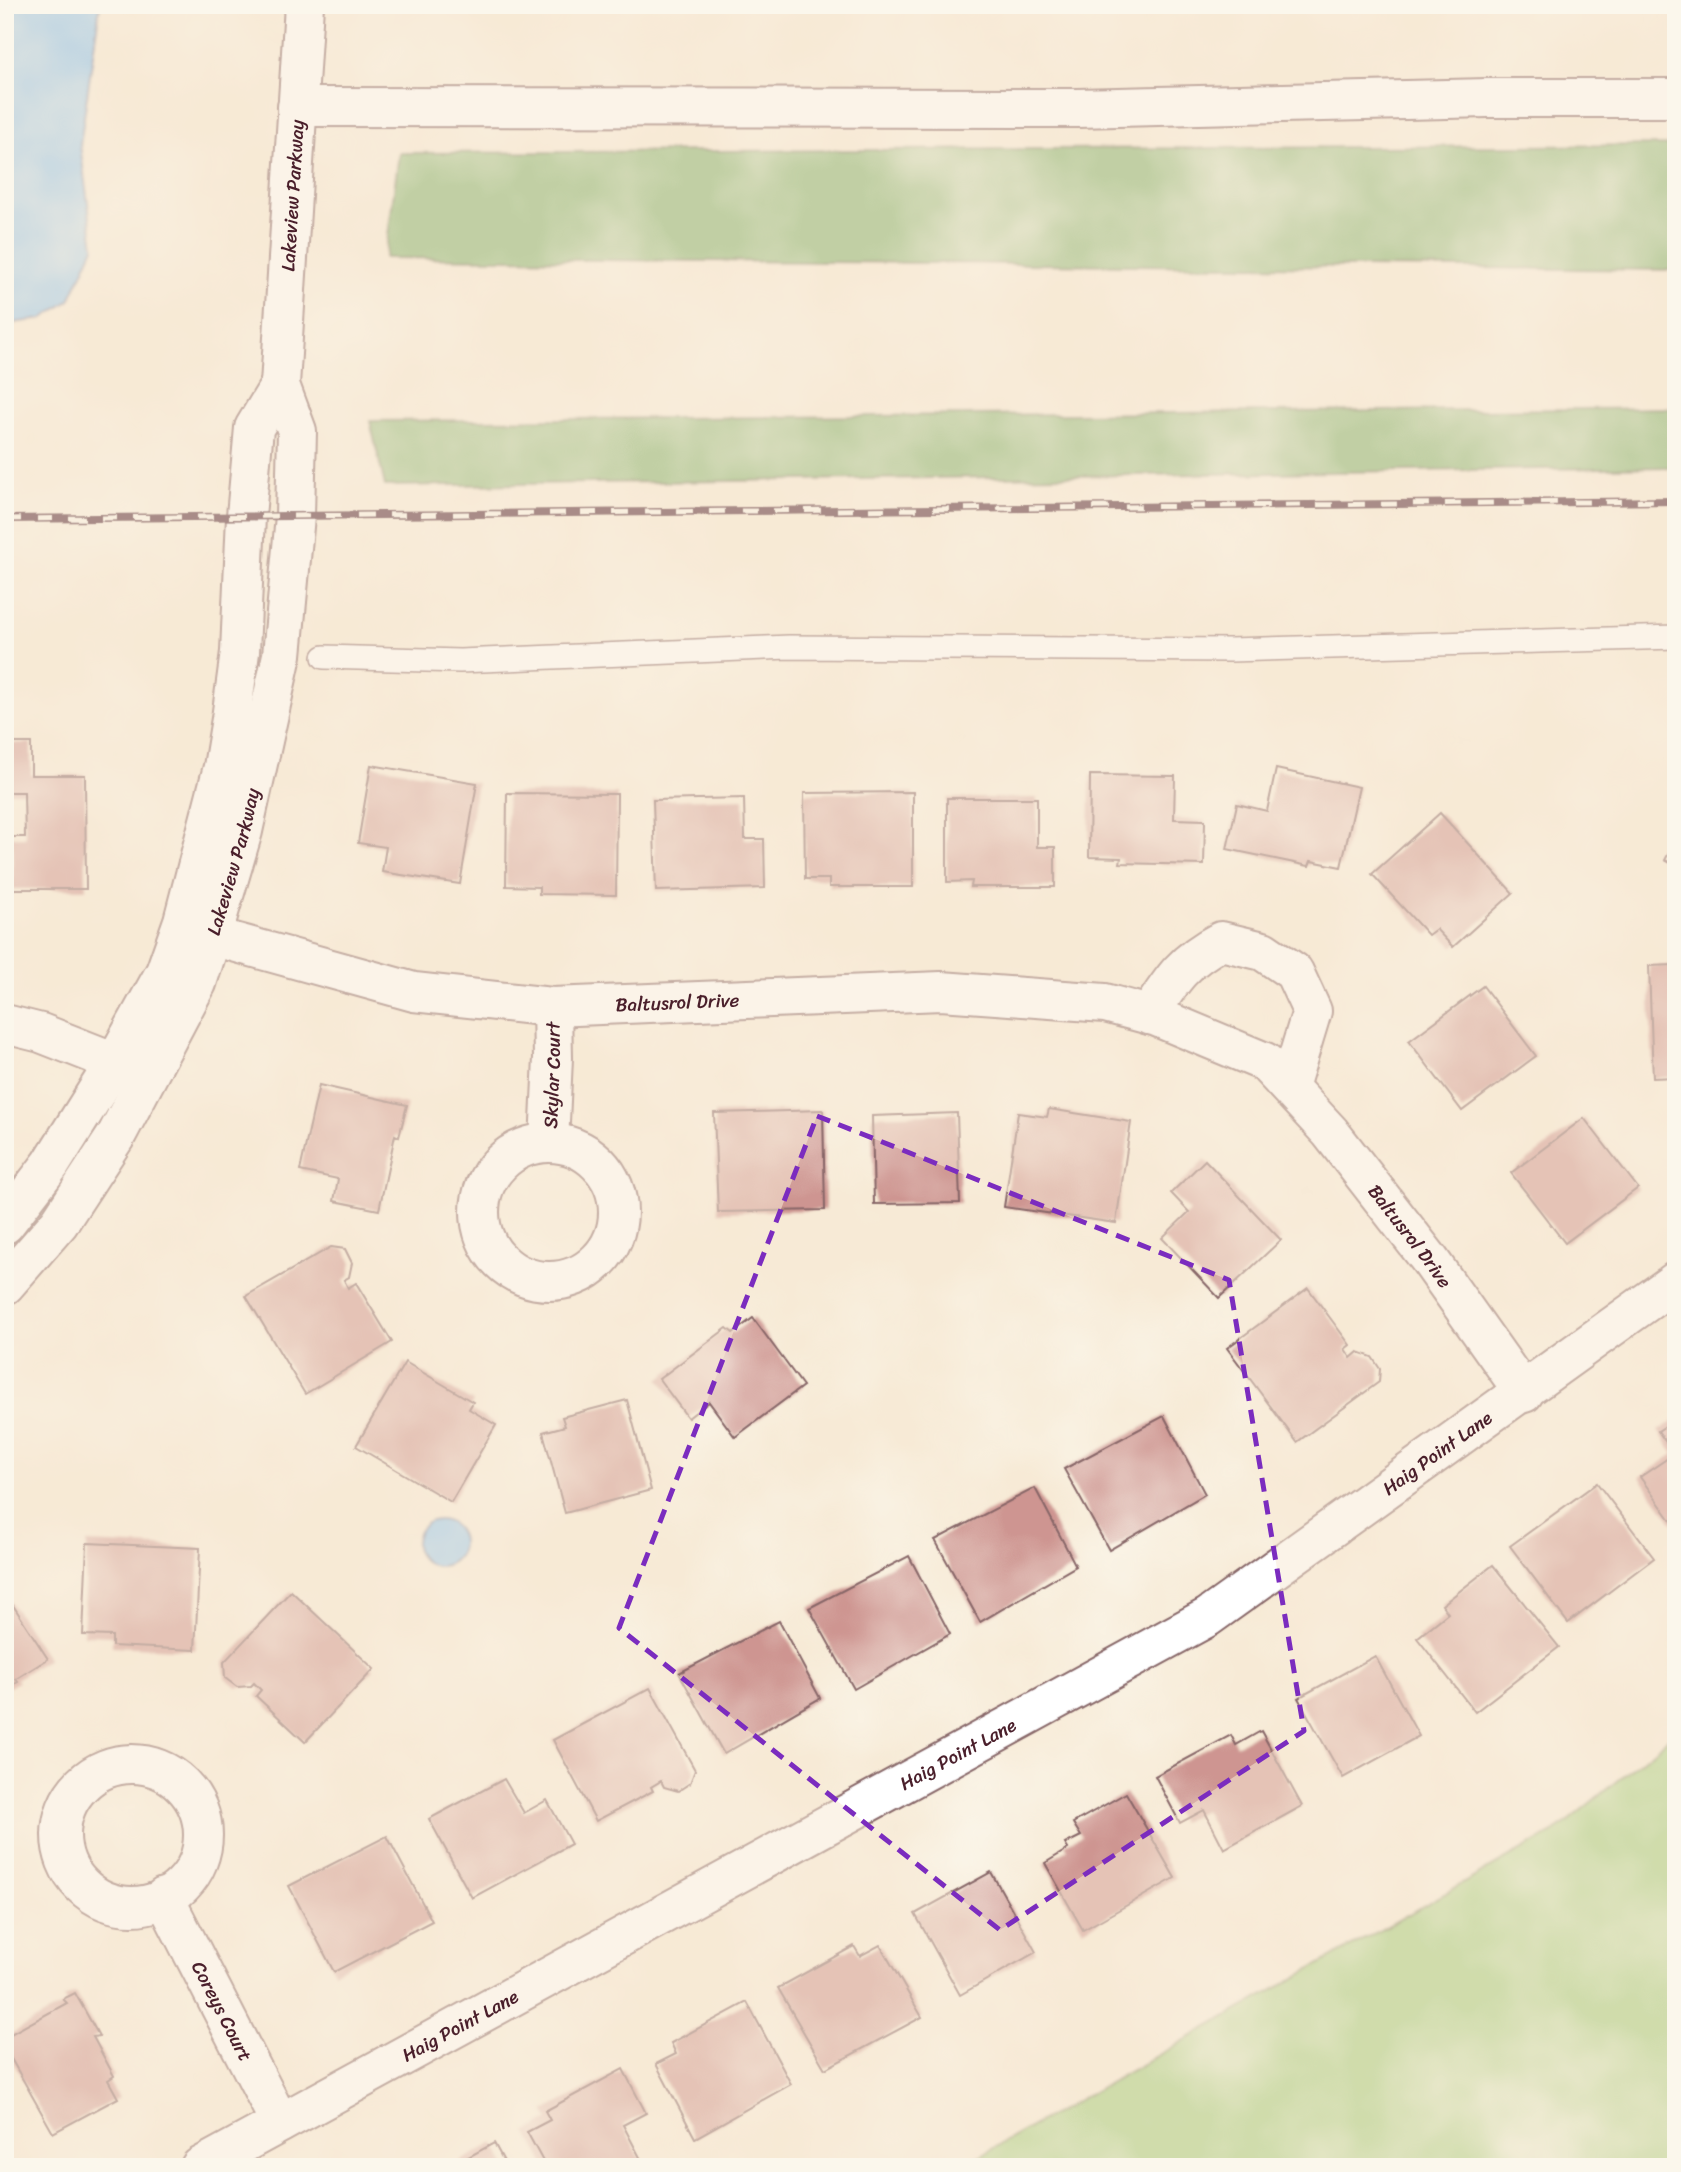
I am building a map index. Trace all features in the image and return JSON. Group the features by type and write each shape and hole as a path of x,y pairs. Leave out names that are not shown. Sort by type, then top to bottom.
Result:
{"street":[{"name":"Lakeview Parkway","path":"5,1285 59,1223 116,1136 197,983 243,831 282,655 295,516 297,431 280,385 304,5"},
{"path":"297,107 1077,108 1475,99 1676,98"},
{"name":"Lakeview Parkway","path":"5,1224 51,1164 116,1062 166,972 183,921 223,767 240,652 246,516 254,428 280,385"},
{"name":"Baltusrol Drive","path":"212,936 414,992 552,1007 941,991 1105,1003 1149,1015 1265,1062 1330,1132 1429,1259 1524,1393"},
{"path":"1149,1015 1169,982 1197,954 1222,941 1263,951 1294,972 1312,1011 1289,1087"},
{"name":"Skylar Court","path":"549,1143 553,1058 552,1007"},
{"path":"5,1024 41,1033 116,1062"},
{"name":"Haig Point Lane","path":"200,2167 1208,1617 1524,1393 1676,1281"},
{"name":"Coreys Court","path":"164,1898 280,2123"}],"lane":[{"path":"324,657 460,661 789,647 1230,650 1676,636"}],"highlighted area":[{"path":"817,1116 1229,1280 1304,1731 1000,1930 619,1628"}],"green space":[{"path":"1676,145 1676,270 385,258 399,153"},
{"path":"1676,408 1676,467 385,486 370,421"},
{"path":"1676,1732 1676,2167 960,2167 1556,1831"}],"water":[{"path":"5,5 100,5 80,145 94,247 70,300 42,319 5,324"},
{"path":"439,1520 455,1527 462,1543 455,1559 439,1566 423,1559 416,1543 423,1527"}],"building":[{"path":"5,743 31,743 31,775 85,775 86,889 13,889 12,837 25,837 24,792 5,792"},
{"path":"371,765 477,783 460,884 382,872 386,847 358,843"},
{"path":"1276,769 1359,787 1341,867 1311,861 1309,866 1227,849 1237,804 1267,811"},
{"path":"1090,775 1175,776 1174,819 1205,820 1204,865 1120,863 1121,858 1089,857"},
{"path":"913,792 913,887 829,887 829,879 805,879 804,793"},
{"path":"507,793 617,794 616,895 539,894 539,887 506,886"},
{"path":"744,798 745,839 764,839 765,888 656,891 653,800"},
{"path":"947,798 1037,798 1037,847 1055,847 1055,887 971,887 972,881 947,882"},
{"path":"1440,813 1513,893 1453,947 1436,929 1428,935 1372,874"},
{"path":"1676,840 1676,866 1665,860"},
{"path":"1676,965 1676,1077 1653,1078 1649,966"},
{"path":"1483,986 1536,1056 1462,1111 1409,1041"},
{"path":"319,1085 407,1105 399,1137 395,1135 379,1210 334,1201 338,1179 300,1171"},
{"path":"1049,1109 1131,1122 1116,1223 1004,1207 1018,1113 1047,1117"},
{"path":"823,1110 825,1210 718,1212 714,1113"},
{"path":"957,1113 960,1203 874,1204 872,1116"},
{"path":"1584,1118 1638,1188 1565,1243 1511,1173"},
{"path":"1205,1160 1281,1240 1219,1298 1162,1238 1189,1212 1171,1193"},
{"path":"331,1247 345,1249 352,1263 349,1277 344,1280 348,1288 356,1283 392,1342 305,1394 246,1296"},
{"path":"1308,1288 1350,1345 1345,1349 1351,1358 1358,1352 1372,1357 1380,1369 1379,1382 1297,1442 1227,1348"},
{"path":"753,1318 803,1386 735,1437 709,1402 688,1418 659,1379 727,1328 733,1333"},
{"path":"405,1362 473,1402 469,1409 496,1425 451,1502 356,1446"},
{"path":"627,1400 651,1490 565,1513 543,1432 565,1426 562,1417"},
{"path":"1164,1416 1205,1494 1109,1550 1064,1469"},
{"path":"1676,1419 1676,1527 1640,1477 1674,1454 1658,1431"},
{"path":"1597,1483 1654,1558 1568,1623 1510,1546"},
{"path":"1035,1488 1076,1566 980,1622 935,1540"},
{"path":"87,1543 200,1548 195,1650 112,1646 112,1636 83,1635"},
{"path":"909,1556 950,1634 854,1689 809,1608"},
{"path":"1493,1565 1559,1647 1475,1712 1417,1638 1448,1613 1442,1605"},
{"path":"291,1591 374,1669 305,1742 256,1696 261,1690 254,1683 251,1686 237,1687 225,1678 224,1662"},
{"path":"5,1593 48,1659 16,1679 18,1682 5,1690"},
{"path":"779,1621 820,1698 724,1754 679,1673"},
{"path":"1375,1656 1419,1736 1343,1778 1298,1698"},
{"path":"650,1688 695,1770 690,1783 678,1791 664,1787 661,1781 651,1787 653,1791 596,1821 553,1740"},
{"path":"1261,1731 1302,1806 1224,1849 1204,1810 1180,1823 1155,1776 1231,1735 1236,1745"},
{"path":"504,1779 524,1813 547,1800 571,1844 472,1898 429,1819"},
{"path":"1126,1793 1175,1878 1083,1930 1045,1863 1068,1849 1065,1844 1081,1836 1073,1823"},
{"path":"387,1836 432,1921 334,1972 289,1886"},
{"path":"991,1872 1036,1952 960,1995 915,1914"},
{"path":"880,1945 922,2017 825,2069 778,1988 854,1946 860,1956"},
{"path":"75,1993 99,2036 93,2037 114,2076 108,2080 118,2098 53,2133 5,2048 5,2037 67,2003 63,1999"},
{"path":"747,2002 791,2084 695,2138 656,2064 676,2054 671,2043"},
{"path":"623,2069 646,2113 623,2125 645,2167 546,2167 527,2132 550,2120 545,2111"},
{"path":"494,2143 507,2167 450,2167"}],"railway":[{"path":"5,519 1676,501"}]}
